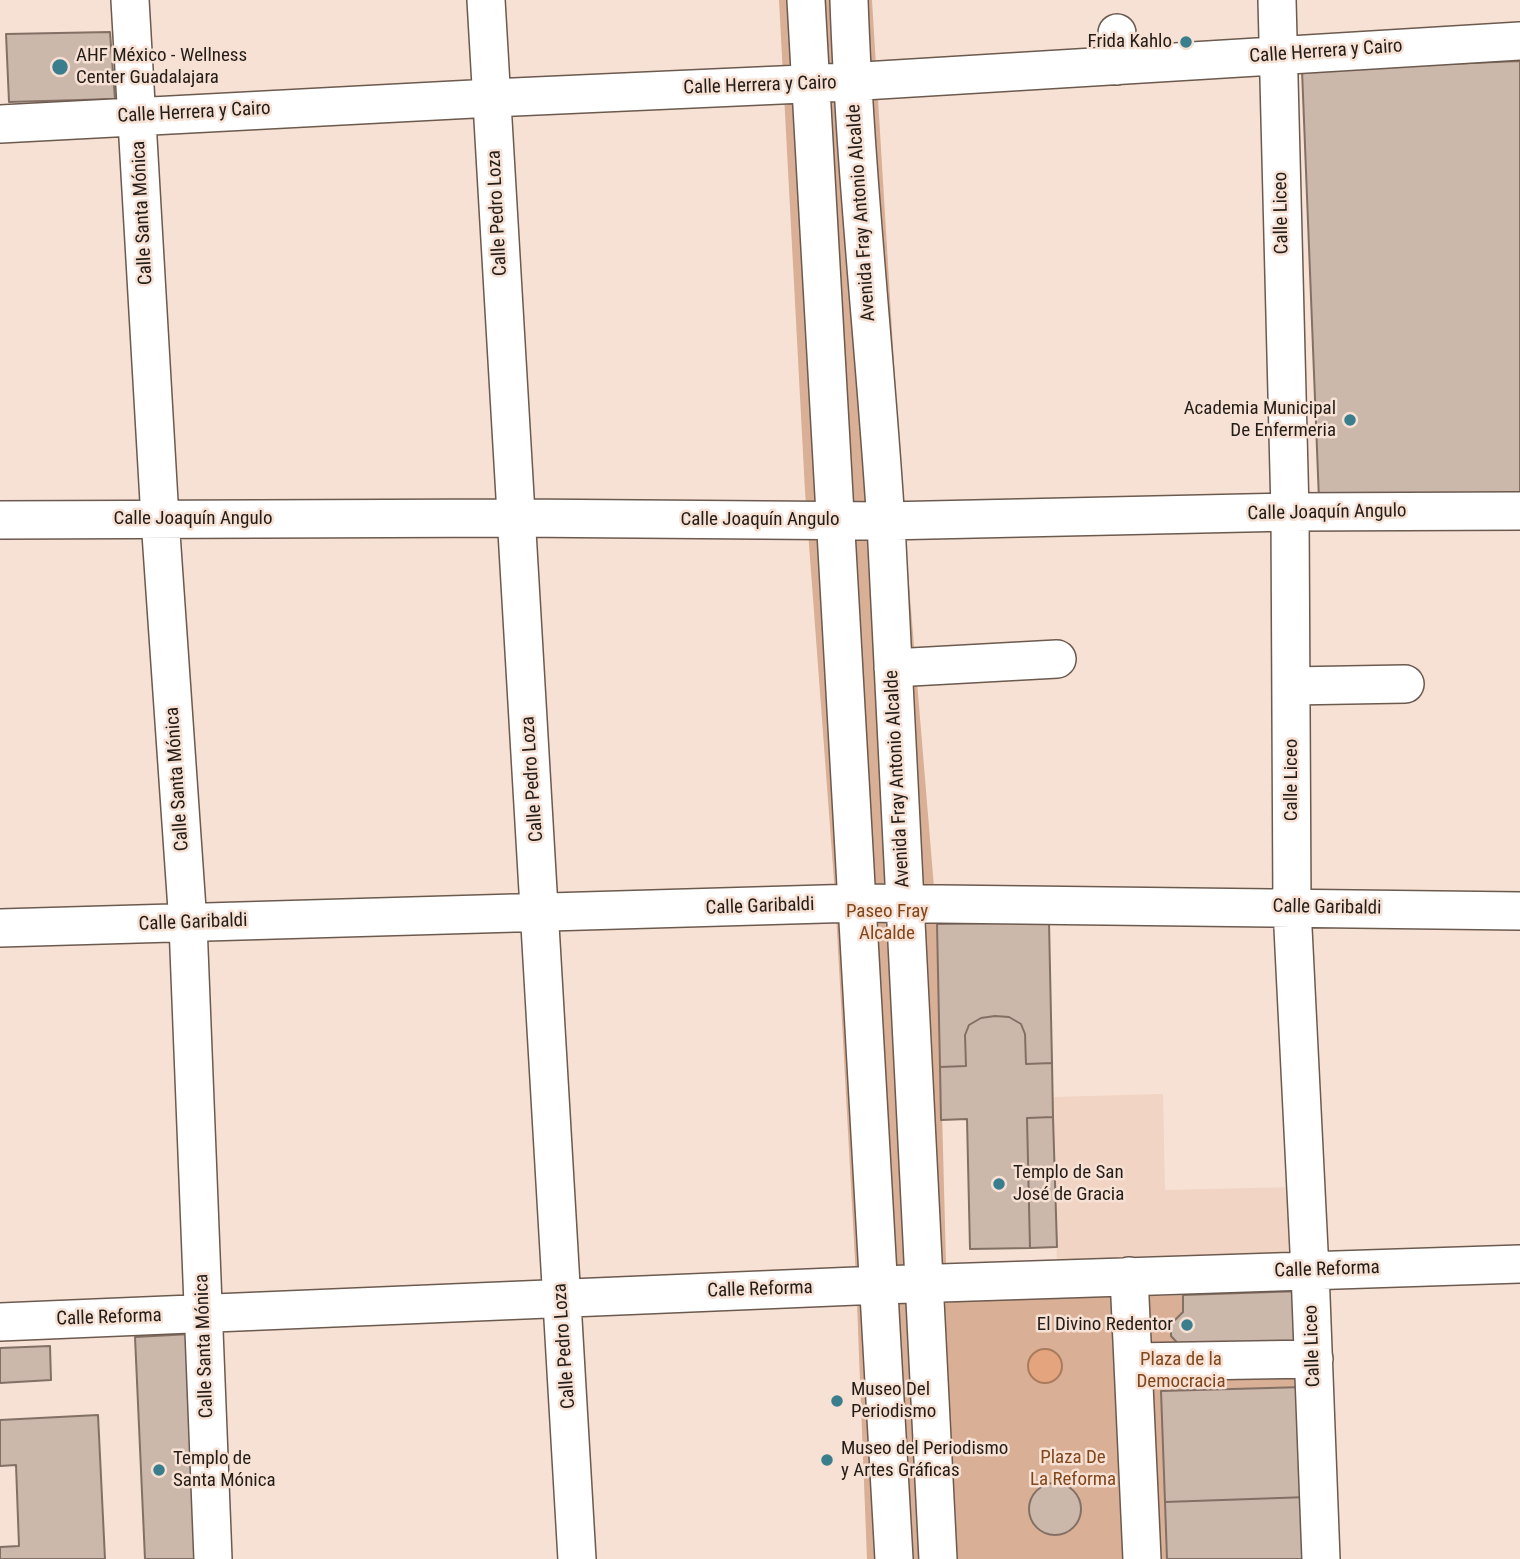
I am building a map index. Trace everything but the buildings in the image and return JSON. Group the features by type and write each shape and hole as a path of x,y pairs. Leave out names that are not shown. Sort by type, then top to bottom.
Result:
{"street":[{"name":"Calle Santa Mónica","path":"130,0 160,519 188,924 213,1559"},
{"name":"Calle Pedro Loza","path":"486,0 577,1559"},
{"path":"806,0 833,521 858,904 894,1559"},
{"name":"Avenida Fray Antonio Alcalde","path":"849,0 852,82 885,521 938,1559"},
{"name":"Calle Liceo","path":"1277,0 1290,512 1292,908 1321,1559"},
{"name":"Calle Herrera y Cairo","path":"0,124 137,115 852,82 1117,49 1278,55 1520,41"},
{"name":"Calle Joaquín Angulo","path":"0,520 516,518 885,521 1290,512 1520,511"},
{"path":"893,668 1057,659"},
{"path":"1291,685 1405,684"},
{"name":"Calle Garibaldi","path":"0,928 858,904 1520,911"},
{"name":"Calle Reforma","path":"0,1322 880,1285 1520,1264"},
{"path":"1129,1276 1142,1559"},
{"path":"1133,1363 1314,1359"}],"shaded area":[{"path":"1163,1094 1165,1190 1295,1187 1297,1259 1057,1265 1053,1097"},
{"path":"1045,1349 1057,1354 1062,1366 1057,1378 1045,1383 1033,1378 1028,1366 1033,1354"}],"green space":[{"name":"Paseo Fray Alcalde","path":"779,0 872,0 903,512 937,924 947,1301 1183,1295 1183,1312 1171,1324 1171,1336 1184,1350 1303,1348 1304,1387 1161,1391 1167,1559 867,1559 856,1278 835,894 805,491","holes":["1052,1351 1059,1358 1061,1369 1035,1380 1029,1372"]}],"place":[{"name":"Frida Kahlo","path":"1186,42"},
{"name":"AHF México - Wellness Center Guadalajara","path":"60,67"},
{"name":"Academia Municipal De Enfermeria","path":"1350,420"},
{"name":"Templo de San José de Gracia","path":"999,1184"},
{"name":"El Divino Redentor","path":"1187,1325"},
{"name":"Museo Del Periodismo","path":"837,1401"},
{"name":"Museo del Periodismo y Artes Gráficas","path":"827,1460"},
{"name":"Templo de Santa Mónica","path":"159,1470"}],"park label":[{"name":"Plaza de la Democracia","path":"1181,1371"},
{"name":"Plaza De La Reforma","path":"1073,1469"}]}
